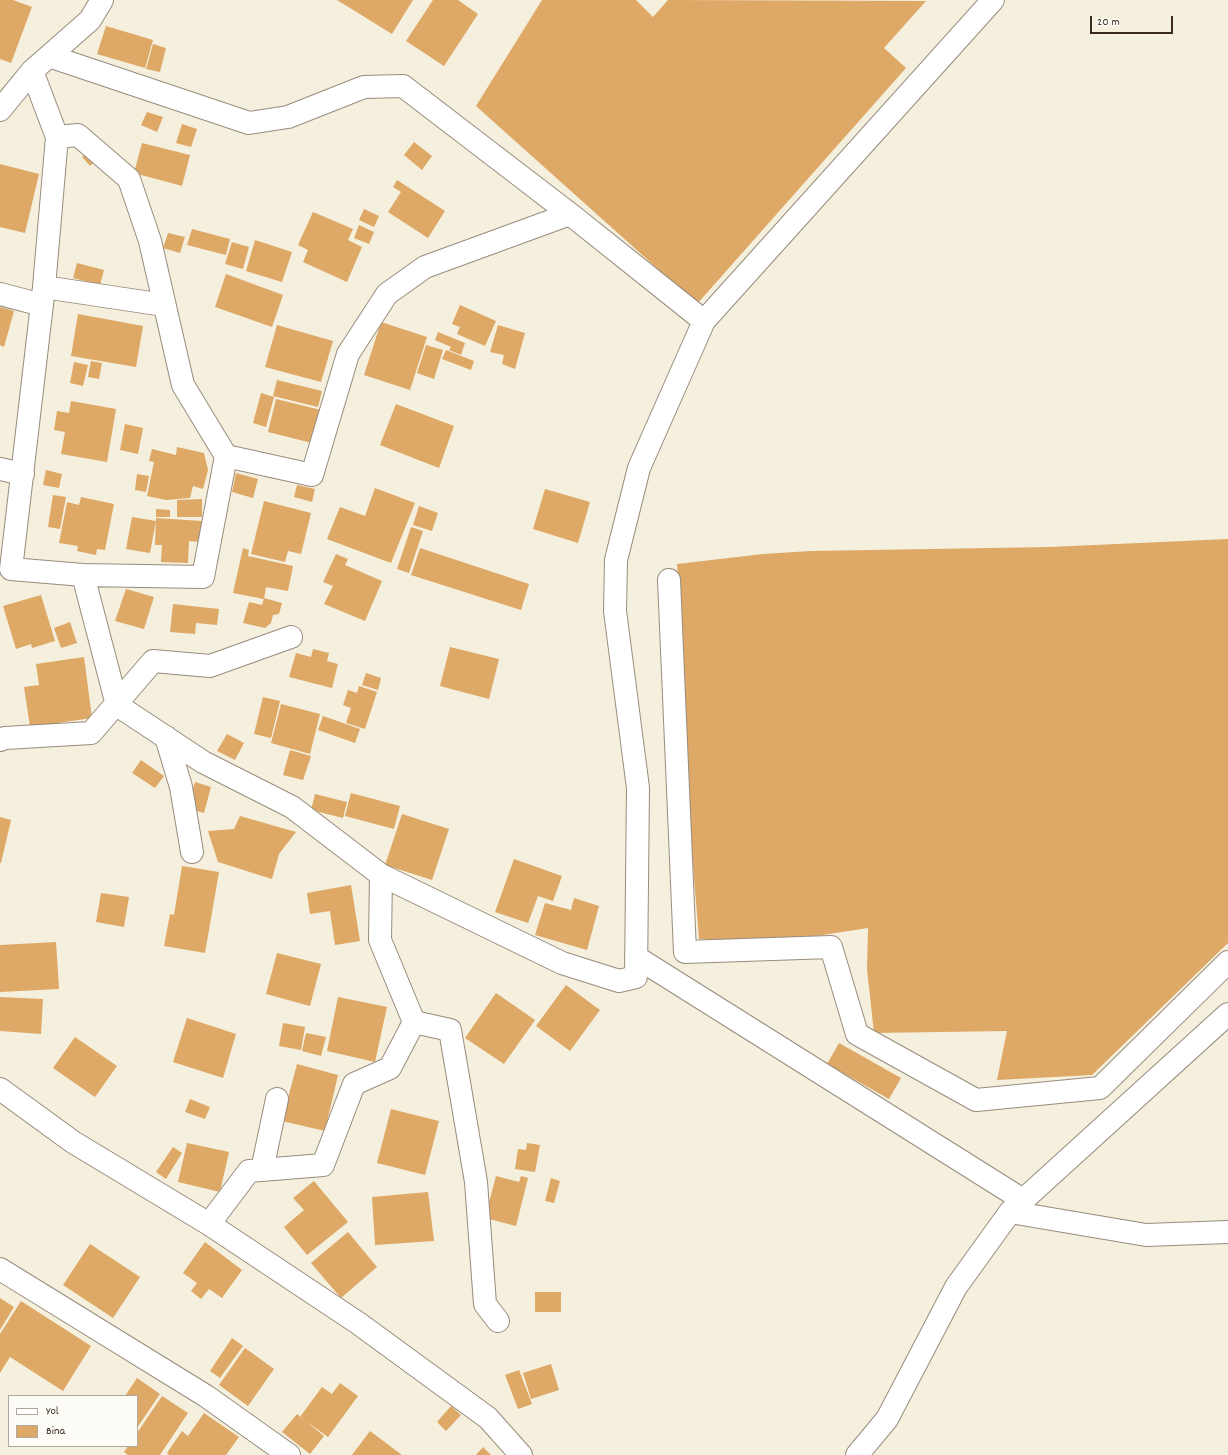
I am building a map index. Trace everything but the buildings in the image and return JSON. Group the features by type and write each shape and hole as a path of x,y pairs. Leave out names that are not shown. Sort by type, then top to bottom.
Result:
{"street":[{"path":"0,110 32,71 90,20 102,0"},
{"path":"83,575 117,704 203,762 292,807 381,875 569,965 619,981 636,977 638,788 615,611 616,560 639,468 704,321 993,0"},
{"path":"49,56 249,123 288,117 364,87 403,86 570,214 704,321"},
{"path":"32,71 57,137 43,296 24,474 11,569 83,575 203,577 226,456 183,385 150,241 130,179 78,135 57,137"},
{"path":"226,456 312,475 348,354 387,294 425,267 570,214"},
{"path":"0,294 164,305"},
{"path":"0,469 24,474"},
{"path":"669,580 685,952 832,947 857,1034 976,1100 1100,1088 1228,962"},
{"path":"0,740 5,738 91,733 153,661 210,666 291,637"},
{"path":"166,737 181,787 192,852"},
{"path":"381,875 380,940 414,1022"},
{"path":"636,957 1016,1206 1146,1235 1228,1232"},
{"path":"857,1455 887,1419 956,1287 1016,1206 1228,1014"},
{"path":"208,1224 249,1171 323,1165 354,1084 390,1068 414,1022"},
{"path":"414,1022 450,1030 476,1182 486,1304 498,1321"},
{"path":"0,1089 73,1142 208,1224 358,1323 488,1418 521,1455"},
{"path":"262,1170 276,1099"},
{"path":"0,1269 206,1396 289,1455"}]}
